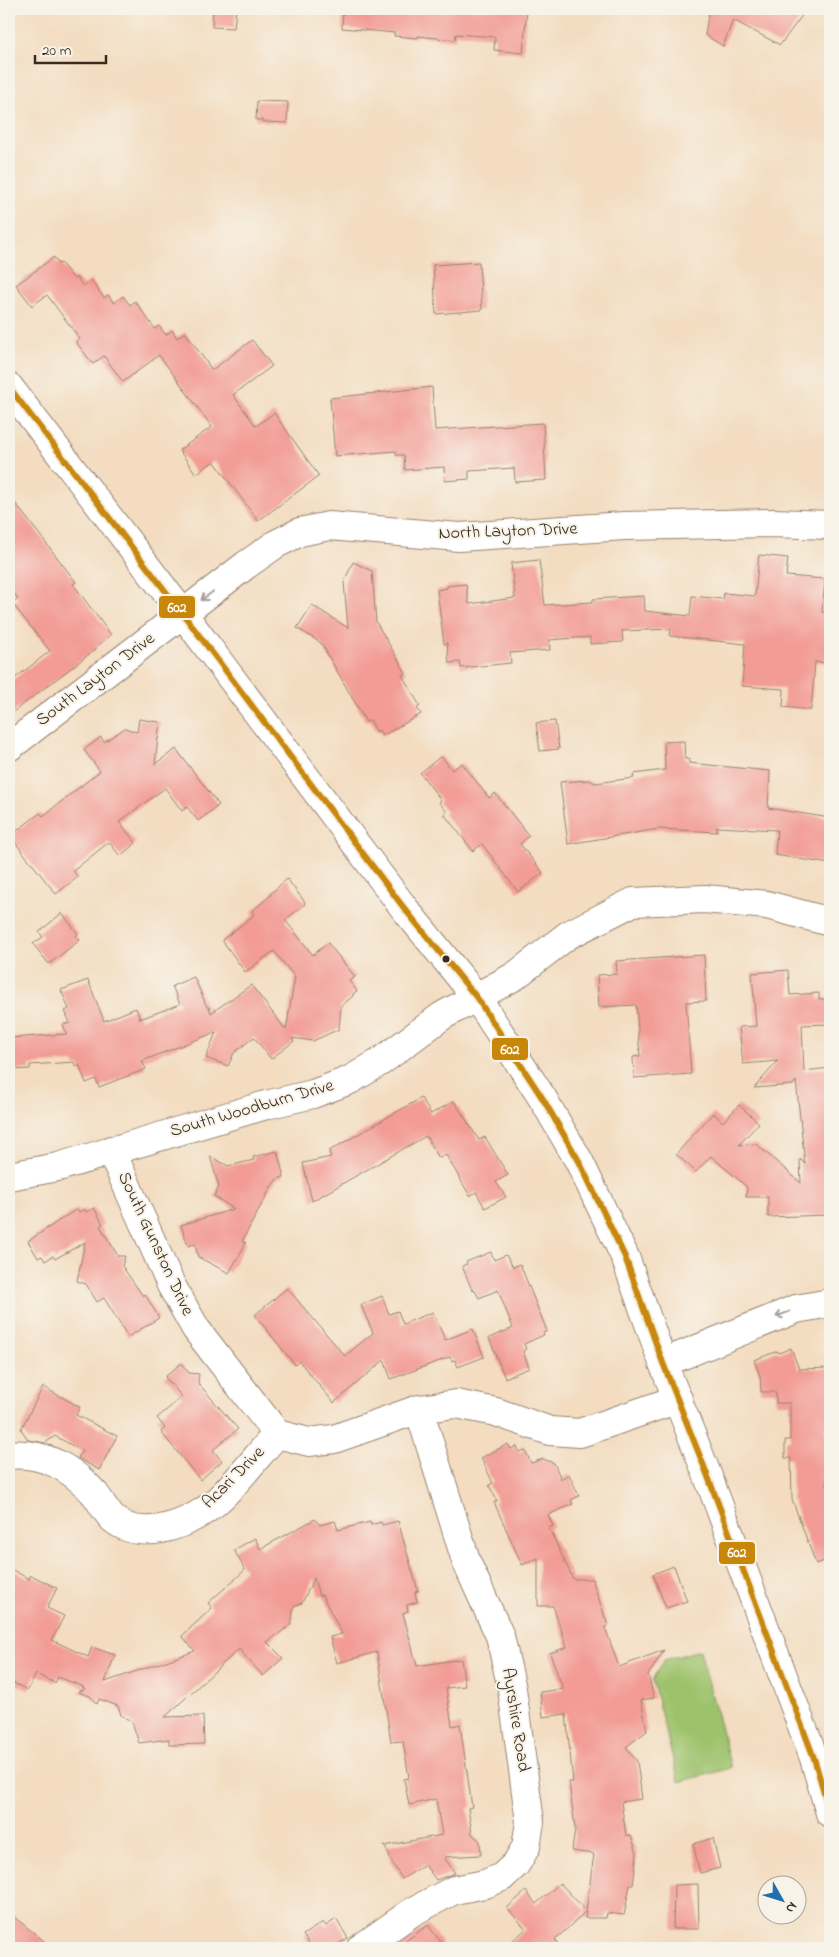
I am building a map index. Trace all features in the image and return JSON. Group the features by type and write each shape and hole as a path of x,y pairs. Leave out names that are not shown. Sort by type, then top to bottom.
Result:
{"street":[{"path":"9,387 183,614 404,908 476,998 543,1099 579,1161 625,1257 663,1362 814,1758 830,1813"},
{"name":"North Layton Drive","path":"183,614 276,544 300,532 329,526 459,538 624,526 773,523 830,525"},
{"name":"South Layton Drive","path":"9,747 183,614"},
{"name":"South Woodburn Drive","path":"9,1176 58,1167 266,1105 313,1094 350,1080 380,1062 442,1016 515,976 568,935 633,902 705,899 767,905 830,922"},
{"name":"South Gunston Drive","path":"111,1150 171,1284 196,1329 277,1434"},
{"path":"663,1362 796,1309 830,1303"},
{"path":"277,1434 309,1442 334,1439 419,1409 456,1404 496,1412 550,1431 580,1433 678,1399"},
{"name":"Ayrshire Road","path":"362,1948 412,1912 454,1890 502,1878 516,1864 526,1847 530,1822 512,1689 500,1636 466,1561 419,1409"},
{"name":"Acari Drive","path":"9,1455 42,1457 67,1469 94,1493 113,1519 138,1531 165,1529 194,1517 218,1500 277,1434"}],"green space":[{"path":"700,1650 731,1768 679,1782 652,1680 664,1660"}],"building":[{"path":"213,9 236,9 234,28 212,27"},
{"path":"343,9 527,9 523,53 494,50 495,37 456,34 455,40 418,36 418,38 394,36 395,33 342,28"},
{"path":"709,9 807,9 780,45 733,20 723,46 705,35"},
{"path":"257,101 288,102 287,123 256,120"},
{"path":"54,257 58,264 61,263 74,279 76,277 83,286 91,280 104,298 108,295 114,303 123,296 130,305 135,301 155,329 159,326 166,335 172,330 177,338 185,332 212,370 252,340 272,366 233,395 256,426 274,413 319,476 258,521 214,461 196,474 179,450 212,427 159,355 123,382 104,356 93,364 76,342 80,339 47,295 32,306 16,285"},
{"path":"479,262 482,310 436,314 433,265"},
{"path":"432,387 435,430 543,423 546,480 515,482 514,468 469,471 469,479 445,481 444,467 405,470 404,455 396,455 396,451 335,456 330,398"},
{"path":"9,495 76,582 73,584 111,635 96,649 9,715 9,683 50,651 12,603 18,599 9,586"},
{"path":"759,555 788,558 786,576 825,579 822,612 830,613 830,663 815,662 811,710 783,707 784,689 742,686 745,644 670,636 671,629 622,631 623,642 590,644 590,637 549,640 550,650 510,653 511,663 461,668 460,662 449,663 447,643 444,644 437,590 447,588 447,586 466,584 469,604 515,598 511,563 539,560 545,605 593,602 593,599 644,596 645,611 690,616 692,596 723,599 724,593 755,596"},
{"path":"353,562 372,571 376,622 406,673 402,675 420,706 417,708 421,714 382,736 379,730 377,732 370,720 366,722 321,643 297,628 312,605 348,628 344,582"},
{"path":"139,719 160,722 155,764 176,749 219,805 198,821 187,807 182,811 165,788 119,822 136,843 120,856 109,842 73,871 78,877 56,894 10,836 40,813 43,816 100,771 84,750 101,737 104,742 125,728 137,732"},
{"path":"555,721 559,749 540,751 536,723"},
{"path":"684,741 685,759 689,759 689,763 770,771 768,808 830,818 830,864 775,855 777,830 717,827 717,832 659,829 568,844 560,782 589,780 595,783 634,778 633,774 665,770 664,742"},
{"path":"441,756 452,770 462,763 489,798 495,793 529,836 520,844 543,873 518,892 482,844 473,851 444,814 447,812 439,802 441,800 420,773"},
{"path":"287,879 305,902 304,905 285,920 313,955 328,943 355,977 349,981 357,991 341,1006 339,1029 313,1041 292,1038 294,1041 271,1059 254,1037 234,1053 228,1066 206,1058 216,1032 142,1061 146,1069 99,1087 96,1079 86,1083 79,1065 76,1067 74,1062 30,1065 30,1069 9,1070 9,1038 67,1034 63,1025 70,1023 65,1011 69,1009 61,990 88,980 104,1021 136,1008 140,1019 180,1004 172,986 194,977 211,1013 251,985 286,1030 295,977 274,951 245,972 222,940 254,915 252,911"},
{"path":"62,913 78,934 76,936 80,940 49,964 33,944 43,937 39,932"},
{"path":"704,955 706,1001 686,1002 691,1074 634,1078 633,1057 640,1056 636,1005 599,1007 597,975 617,974 616,961"},
{"path":"788,970 790,995 819,993 819,999 830,999 830,1024 802,1025 804,1071 830,1068 830,1215 768,1217 768,1197 746,1197 747,1187 711,1156 696,1172 676,1154 713,1113 723,1122 739,1105 759,1123 739,1145 756,1144 801,1183 800,1159 805,1164 796,1081 793,1085 754,1088 778,1061 743,1064 739,1027 756,1026 752,973"},
{"path":"421,1098 431,1114 454,1101 479,1140 485,1137 508,1175 496,1182 506,1197 485,1208 476,1192 470,1196 446,1155 439,1158 426,1136 312,1201 303,1163 331,1157 329,1151"},
{"path":"277,1151 284,1177 277,1179 271,1187 242,1241 246,1243 229,1273 198,1257 195,1244 188,1246 181,1225 234,1209 214,1196 219,1187 210,1156 228,1166 254,1160 253,1157"},
{"path":"94,1208 103,1224 100,1226 118,1256 125,1256 122,1266 143,1296 145,1294 159,1318 128,1337 104,1298 97,1302 86,1284 77,1281 85,1242 55,1259 53,1256 45,1261 42,1256 38,1258 28,1241 77,1209 79,1212 84,1209 86,1212"},
{"path":"491,1252 494,1260 506,1255 513,1267 520,1264 547,1331 543,1333 544,1335 524,1344 526,1349 523,1351 529,1368 505,1378 489,1338 513,1328 498,1290 479,1298 474,1289 472,1290 462,1266 467,1264 466,1262"},
{"path":"287,1288 345,1356 373,1333 361,1305 382,1296 389,1314 398,1311 403,1324 433,1312 445,1340 473,1329 484,1357 458,1367 455,1360 452,1361 450,1357 391,1379 384,1360 334,1403 299,1361 295,1365 255,1315"},
{"path":"791,1348 799,1369 830,1368 830,1428 826,1428 827,1486 830,1485 830,1559 816,1564 792,1499 791,1458 785,1458 785,1440 790,1440 790,1403 776,1403 776,1392 761,1392 760,1376 754,1360"},
{"path":"181,1363 189,1373 199,1374 198,1383 238,1429 213,1450 222,1461 200,1480 161,1432 165,1428 157,1418 182,1397 165,1377"},
{"path":"43,1387 80,1407 76,1415 117,1436 99,1470 78,1458 82,1451 55,1436 45,1443 28,1440 21,1429"},
{"path":"508,1444 511,1449 517,1446 519,1452 525,1450 531,1463 543,1459 554,1463 561,1479 569,1474 579,1496 571,1500 573,1504 548,1515 553,1526 549,1528 573,1579 592,1579 608,1626 605,1627 619,1667 664,1650 648,1675 654,1698 641,1700 647,1731 626,1747 637,1761 642,1799 621,1802 626,1835 631,1836 637,1853 633,1885 630,1885 624,1915 607,1913 606,1918 585,1918 594,1854 572,1851 575,1829 569,1782 573,1782 566,1714 543,1717 540,1692 563,1689 550,1653 567,1647 553,1606 538,1606 538,1558 522,1565 494,1502 497,1501 489,1485 493,1483 481,1458"},
{"path":"315,1519 320,1525 335,1521 338,1530 370,1522 371,1525 381,1522 382,1525 398,1521 418,1591 415,1592 417,1602 407,1605 408,1611 403,1613 417,1666 461,1659 465,1686 446,1688 452,1726 460,1724 472,1807 468,1808 472,1834 480,1841 481,1855 444,1857 455,1873 436,1880 425,1865 402,1879 384,1846 442,1835 436,1799 409,1805 404,1779 409,1778 403,1741 391,1742 377,1652 337,1663 330,1637 342,1634 322,1595 319,1596 314,1578 302,1603 294,1606 291,1625 267,1642 283,1658 263,1676 239,1649 165,1717 203,1716 204,1744 169,1745 169,1739 139,1743 132,1722 121,1715 118,1706 99,1699 97,1704 90,1696 78,1692 85,1689 82,1686 58,1677 55,1683 36,1674 28,1690 9,1681 9,1568 29,1579 31,1575 57,1588 47,1608 64,1616 52,1640 88,1657 92,1647 115,1655 105,1682 195,1651 182,1636 212,1608 208,1603 245,1570 234,1550 255,1538 260,1549"},
{"path":"674,1566 687,1601 666,1608 653,1574"},
{"path":"713,1838 720,1868 700,1873 693,1844"},
{"path":"560,1883 586,1911 555,1940 562,1948 504,1948 526,1929 507,1908 526,1891 536,1904"},
{"path":"698,1884 699,1929 673,1929 674,1885"},
{"path":"9,1913 53,1948 16,1948 9,1942"},
{"path":"336,1919 348,1938 332,1948 312,1948 303,1935 323,1922 326,1926"},
{"path":"428,1925 445,1948 396,1948"}],"transit line":[{"name":"602","path":"9,387 183,614 404,908 477,998 543,1099 579,1161 625,1257 663,1363 814,1758 830,1813"}]}
